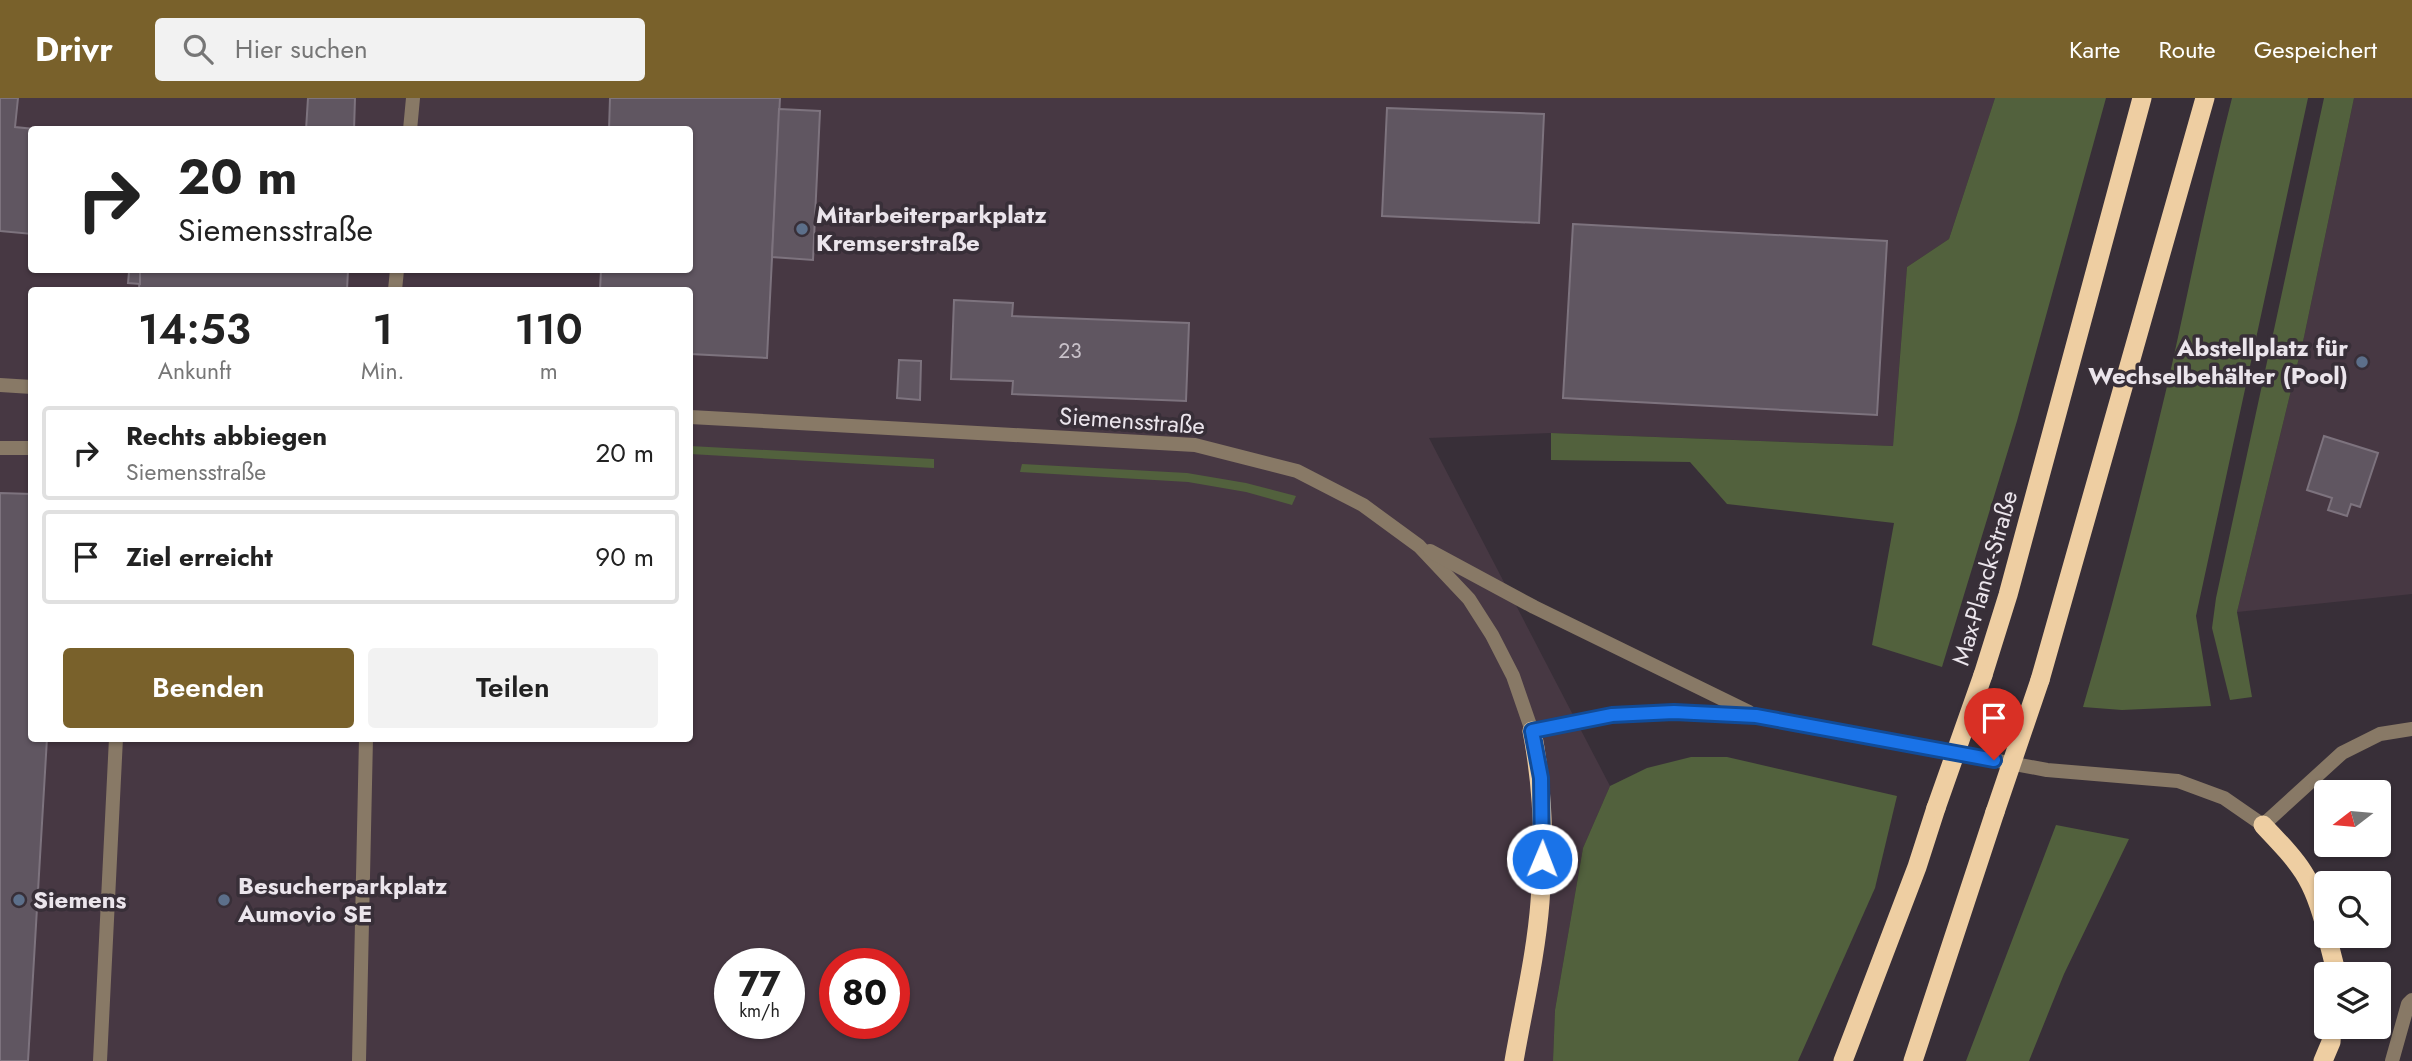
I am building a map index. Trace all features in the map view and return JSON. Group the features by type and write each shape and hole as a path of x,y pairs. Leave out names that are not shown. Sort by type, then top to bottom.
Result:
{"highway":[{"name":"Max-Planck-Straße","path":"1843,1058 1917,867 2008,595 2142,98"},
{"path":"1913,1061 2040,680 2206,98"},
{"path":"1514,1061 1540,903 1543,836 1541,778 1532,731"},
{"path":"2263,825 2299,864 2314,890"},
{"path":"2323,1061 2330,1039"}],"street":[{"path":"410,126 413,98"},
{"path":"0,385 28,387"},
{"name":"Siemensstraße","path":"693,417 1195,445 1297,471 1363,505 1419,546 1469,599 1492,635 1513,676 1532,731"},
{"path":"0,448 28,448"},
{"path":"1419,546 1534,607 1756,716"},
{"path":"1532,731 1612,715 1674,712 1756,716 2047,771 2178,782 2224,798 2263,825 2342,753 2380,734 2412,729"},
{"path":"100,1061 116,742"},
{"path":"359,1061 366,742"},
{"path":"2392,1061 2408,1004 2412,1000"}],"shaded area":[{"path":"0,98 1995,98 1949,239 1907,267 1893,446 1551,433 1429,438 1610,786 1583,848 1555,1010 1553,1061 0,1061"},
{"path":"2354,98 2412,98 2412,594 2237,612 2304,337"}],"green space":[{"path":"1995,98 2106,98 2017,421 1942,667 1872,645 1894,523 1727,504 1690,462 1551,460 1551,433 1893,446 1907,267 1949,239"},
{"path":"2232,98 2308,98 2196,616 2211,706 2122,710 2083,707 2149,460"},
{"path":"2324,98 2354,98 2304,337 2237,612 2252,697 2230,700 2212,628 2216,598"},
{"path":"693,446 934,459 934,468 693,454"},
{"path":"1022,464 1187,473 1246,483 1296,496 1292,505 1246,492 1188,482 1020,472"},
{"path":"1691,757 1727,757 1897,796 1875,888 1798,1061 1553,1061 1555,1010 1583,848 1610,786 1647,768"},
{"path":"2056,825 2129,839 2064,974 2029,1061 1966,1061"}],"building":[{"path":"0,98 18,98 15,127 28,128 28,234 0,231"},
{"path":"308,98 355,98 354,126 306,126"},
{"path":"610,98 780,98 767,358 693,354 693,287 600,287 601,273 693,273 693,126 609,126"},
{"path":"1387,108 1544,114 1539,223 1382,216"},
{"path":"779,109 820,111 813,260 772,257"},
{"path":"1573,224 1887,241 1877,415 1563,398"},
{"path":"129,273 140,273 140,284 128,283"},
{"path":"140,273 348,273 347,287 139,287"},
{"path":"954,300 1013,303 1012,316 1189,323 1186,401 1012,394 1013,381 951,379"},
{"path":"899,360 921,361 920,400 897,398"},
{"path":"2324,436 2378,453 2360,507 2351,504 2347,516 2328,510 2332,498 2307,490"},
{"name":"Siemens","path":"0,493 28,494 28,742 47,742 28,1061 0,1061"}],"place":[{"name":"Mitarbeiterparkplatz Kremserstraße","path":"802,229"},
{"name":"Abstellplatz für Wechselbehälter (Pool)","path":"2362,362"},
{"name":"Siemens","path":"19,900"},
{"name":"Besucherparkplatz Aumovio SE","path":"224,900"}],"route":[{"path":"1542,859 1541,778 1532,731 1612,715 1674,712 1756,716 1994,760"}]}
